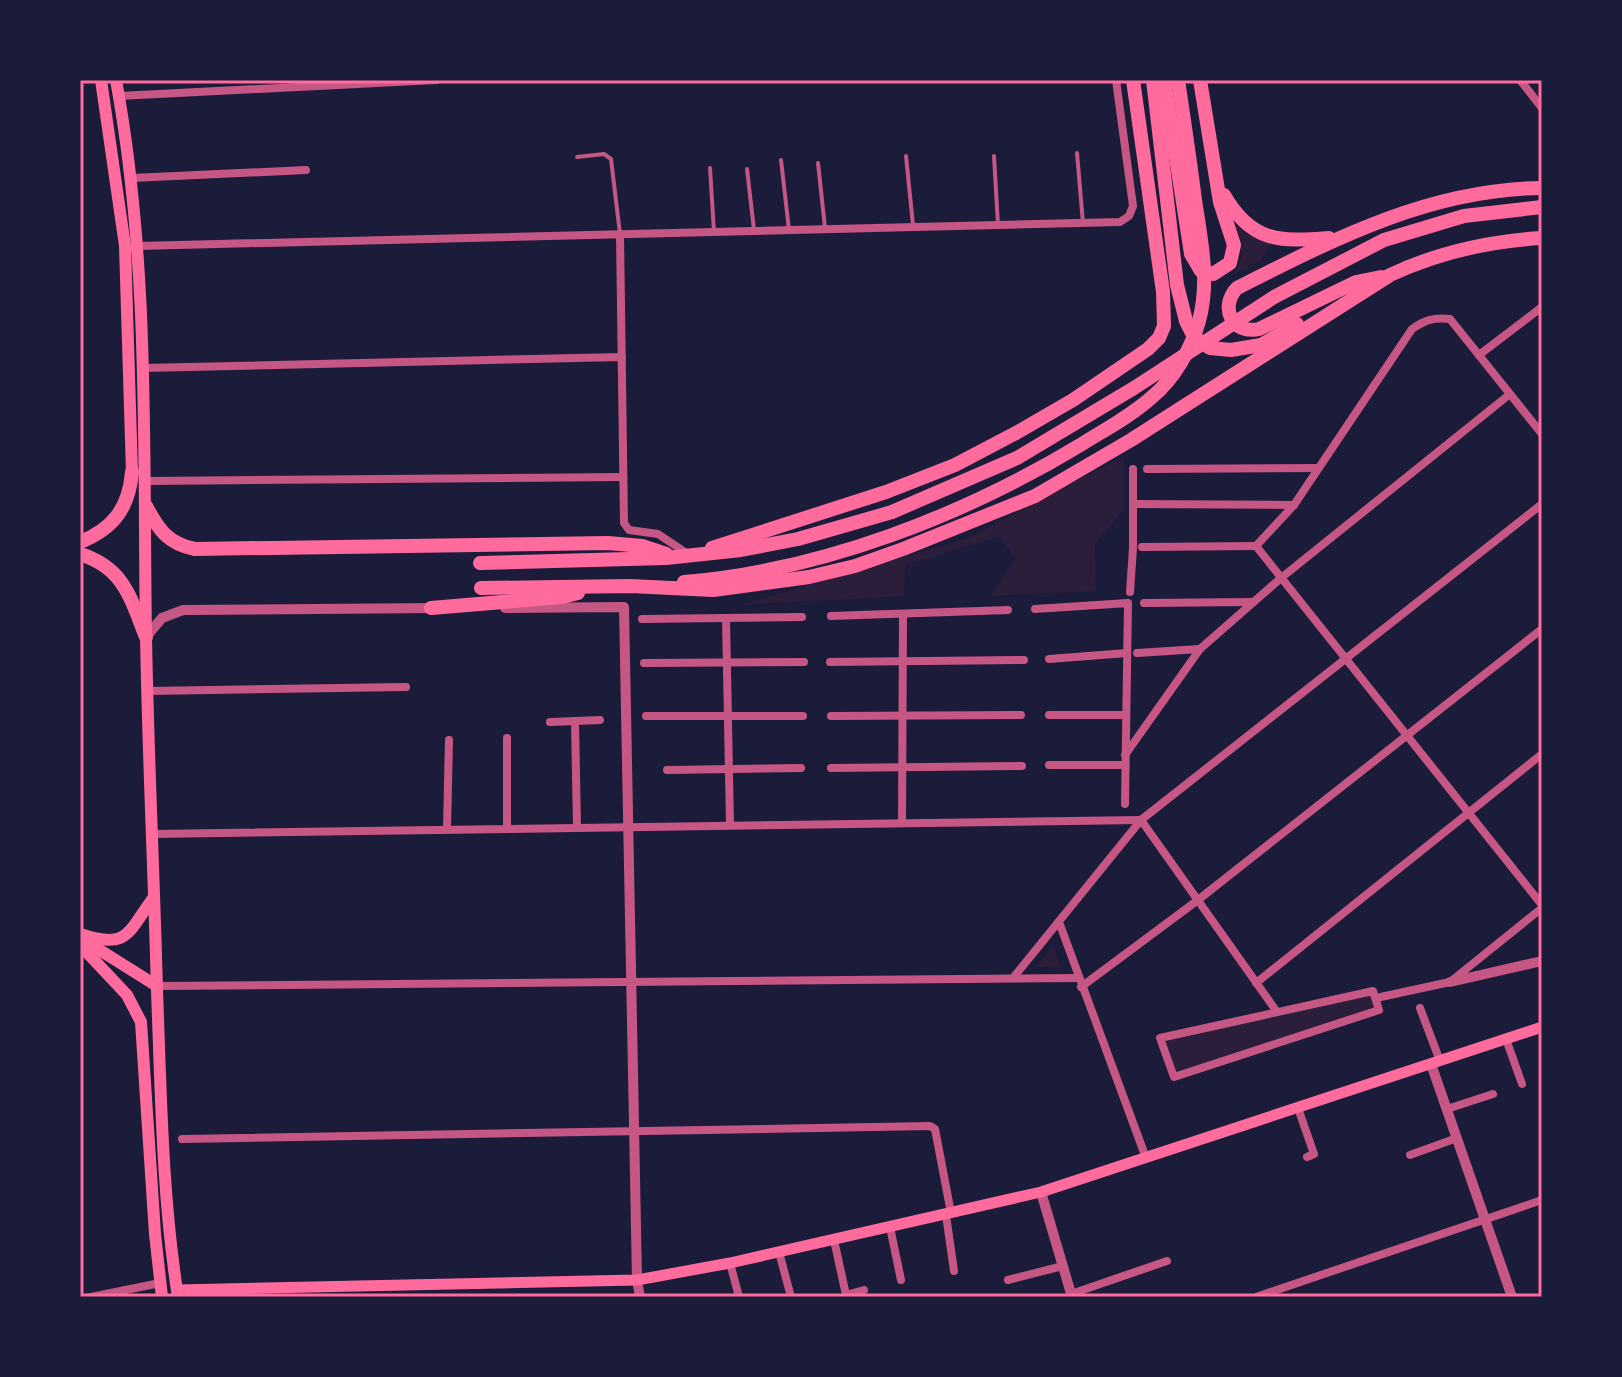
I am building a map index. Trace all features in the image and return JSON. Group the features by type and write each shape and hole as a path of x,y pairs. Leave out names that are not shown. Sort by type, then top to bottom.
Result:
{"highway":[{"path":"146,506 167,539 195,549 608,543 642,546 685,557 886,492 955,465 1073,400 1137,359 1159,338 1165,318 1163,292 1133,80"},
{"path":"1153,80 1177,285 1186,321 1194,337 1204,346 1221,351 1261,345 1350,293 1413,264 1481,246 1542,238"},
{"path":"1164,80 1191,254 1201,271 1213,274 1226,267 1234,251 1216,181 1200,80"},
{"path":"481,588 630,586 725,578 799,563 906,530 959,509 1026,478 1131,414 1154,396 1183,360 1193,339 1201,309 1205,276 1178,80"},
{"path":"1216,181 1239,219 1259,233 1284,240 1338,237"},
{"path":"1390,275 1356,282 1259,329 1244,330 1232,321 1227,307 1237,288 1338,237 1393,215 1455,198 1542,188"},
{"path":"480,563 685,557 798,539 892,512 1017,458 1134,388 1274,297 1384,240 1437,222 1494,211 1542,207"},
{"path":"630,586 713,590 809,577 855,566 974,523 1035,496 1131,440 1390,275"},
{"path":"80,542 108,527 122,512 131,489 132,472"},
{"path":"80,554 97,560 120,578 146,637"},
{"path":"431,608 562,597 601,587"}],"main road":[{"path":"101,80 125,246 132,472"},
{"path":"116,80 132,178 138,246 157,986 163,1139 178,1294 383,1291 637,1280 730,1263 1041,1192 1542,1027"},
{"path":"80,936 108,942 120,939 154,897"},
{"path":"80,936 157,986"},
{"path":"80,945 127,995 141,1022 162,1297"}],"street":[{"path":"119,96 436,80"},
{"path":"138,246 1120,222 1129,216 1133,206 1116,80"},
{"path":"1520,80 1541,105"},
{"path":"132,178 306,170"},
{"path":"620,234 625,526 629,530 658,534 685,557"},
{"path":"1479,355 1542,307"},
{"path":"1142,547 1256,546 1294,505 1412,329 1437,317 1450,319 1542,434"},
{"path":"143,368 622,357"},
{"path":"1125,755 1200,649 1281,578 1510,394"},
{"path":"1147,469 1318,468"},
{"path":"1130,592 1133,469"},
{"path":"146,481 623,477"},
{"path":"1134,504 1294,505"},
{"path":"1013,978 1141,820 1542,504"},
{"path":"1256,546 1542,906 1450,982"},
{"path":"1144,603 1252,602"},
{"path":"1035,609 1128,603 1132,653 1125,715 1125,804"},
{"path":"146,637 164,616 183,610 624,607 637,1280 640,1297"},
{"path":"831,616 1008,610"},
{"path":"902,823 903,614"},
{"path":"642,619 802,617"},
{"path":"726,618 730,825"},
{"path":"157,986 1013,978 1079,982 1198,900 1542,629"},
{"path":"1049,659 1200,649"},
{"path":"830,662 1024,660"},
{"path":"644,663 804,662"},
{"path":"148,691 406,687"},
{"path":"831,716 1021,715"},
{"path":"1049,715 1125,715"},
{"path":"646,716 803,716"},
{"path":"550,722 600,720"},
{"path":"575,721 577,827"},
{"path":"507,738 507,828"},
{"path":"447,829 449,740"},
{"path":"1256,983 1542,754"},
{"path":"1049,765 1125,765"},
{"path":"831,768 1022,766"},
{"path":"667,770 801,768"},
{"path":"152,834 1141,820"},
{"path":"1141,820 1277,1012"},
{"path":"1059,922 1146,1158"},
{"path":"1376,998 1542,961"},
{"path":"1373,991 1376,998 1379,1010 1174,1077 1160,1037 1373,991"},
{"path":"1420,1008 1447,1109 1512,1297"},
{"path":"1506,1039 1522,1084"},
{"path":"1447,1109 1493,1094"},
{"path":"1298,1108 1314,1154 1307,1157"},
{"path":"182,1139 930,1126 935,1129 949,1214 954,1271"},
{"path":"1410,1155 1457,1138"},
{"path":"1041,1192 1071,1296 1167,1261"},
{"path":"1256,1297 1542,1200"},
{"path":"890,1227 901,1280"},
{"path":"834,1240 846,1295 864,1290"},
{"path":"779,1252 791,1297"},
{"path":"730,1263 739,1297"},
{"path":"1008,1280 1063,1266"},
{"path":"91,1297 160,1283"}],"lane":[{"path":"1077,153 1083,223"},
{"path":"577,157 604,154 611,159 620,234"},
{"path":"906,156 913,227"},
{"path":"994,156 998,225"},
{"path":"781,160 789,230"},
{"path":"818,163 825,229"},
{"path":"710,168 714,232"},
{"path":"747,169 754,231"}],"shaded area":[{"path":"1232,221 1246,233 1272,242 1260,261 1230,276 1241,257 1240,243"},
{"path":"1124,456 1124,510 1095,544 1096,591 991,596 1015,559 999,537 905,565 904,596 741,605 968,538"},
{"path":"1053,946 1060,967 1036,967"},
{"path":"1371,994 1375,1008 1176,1073 1163,1039"}]}
